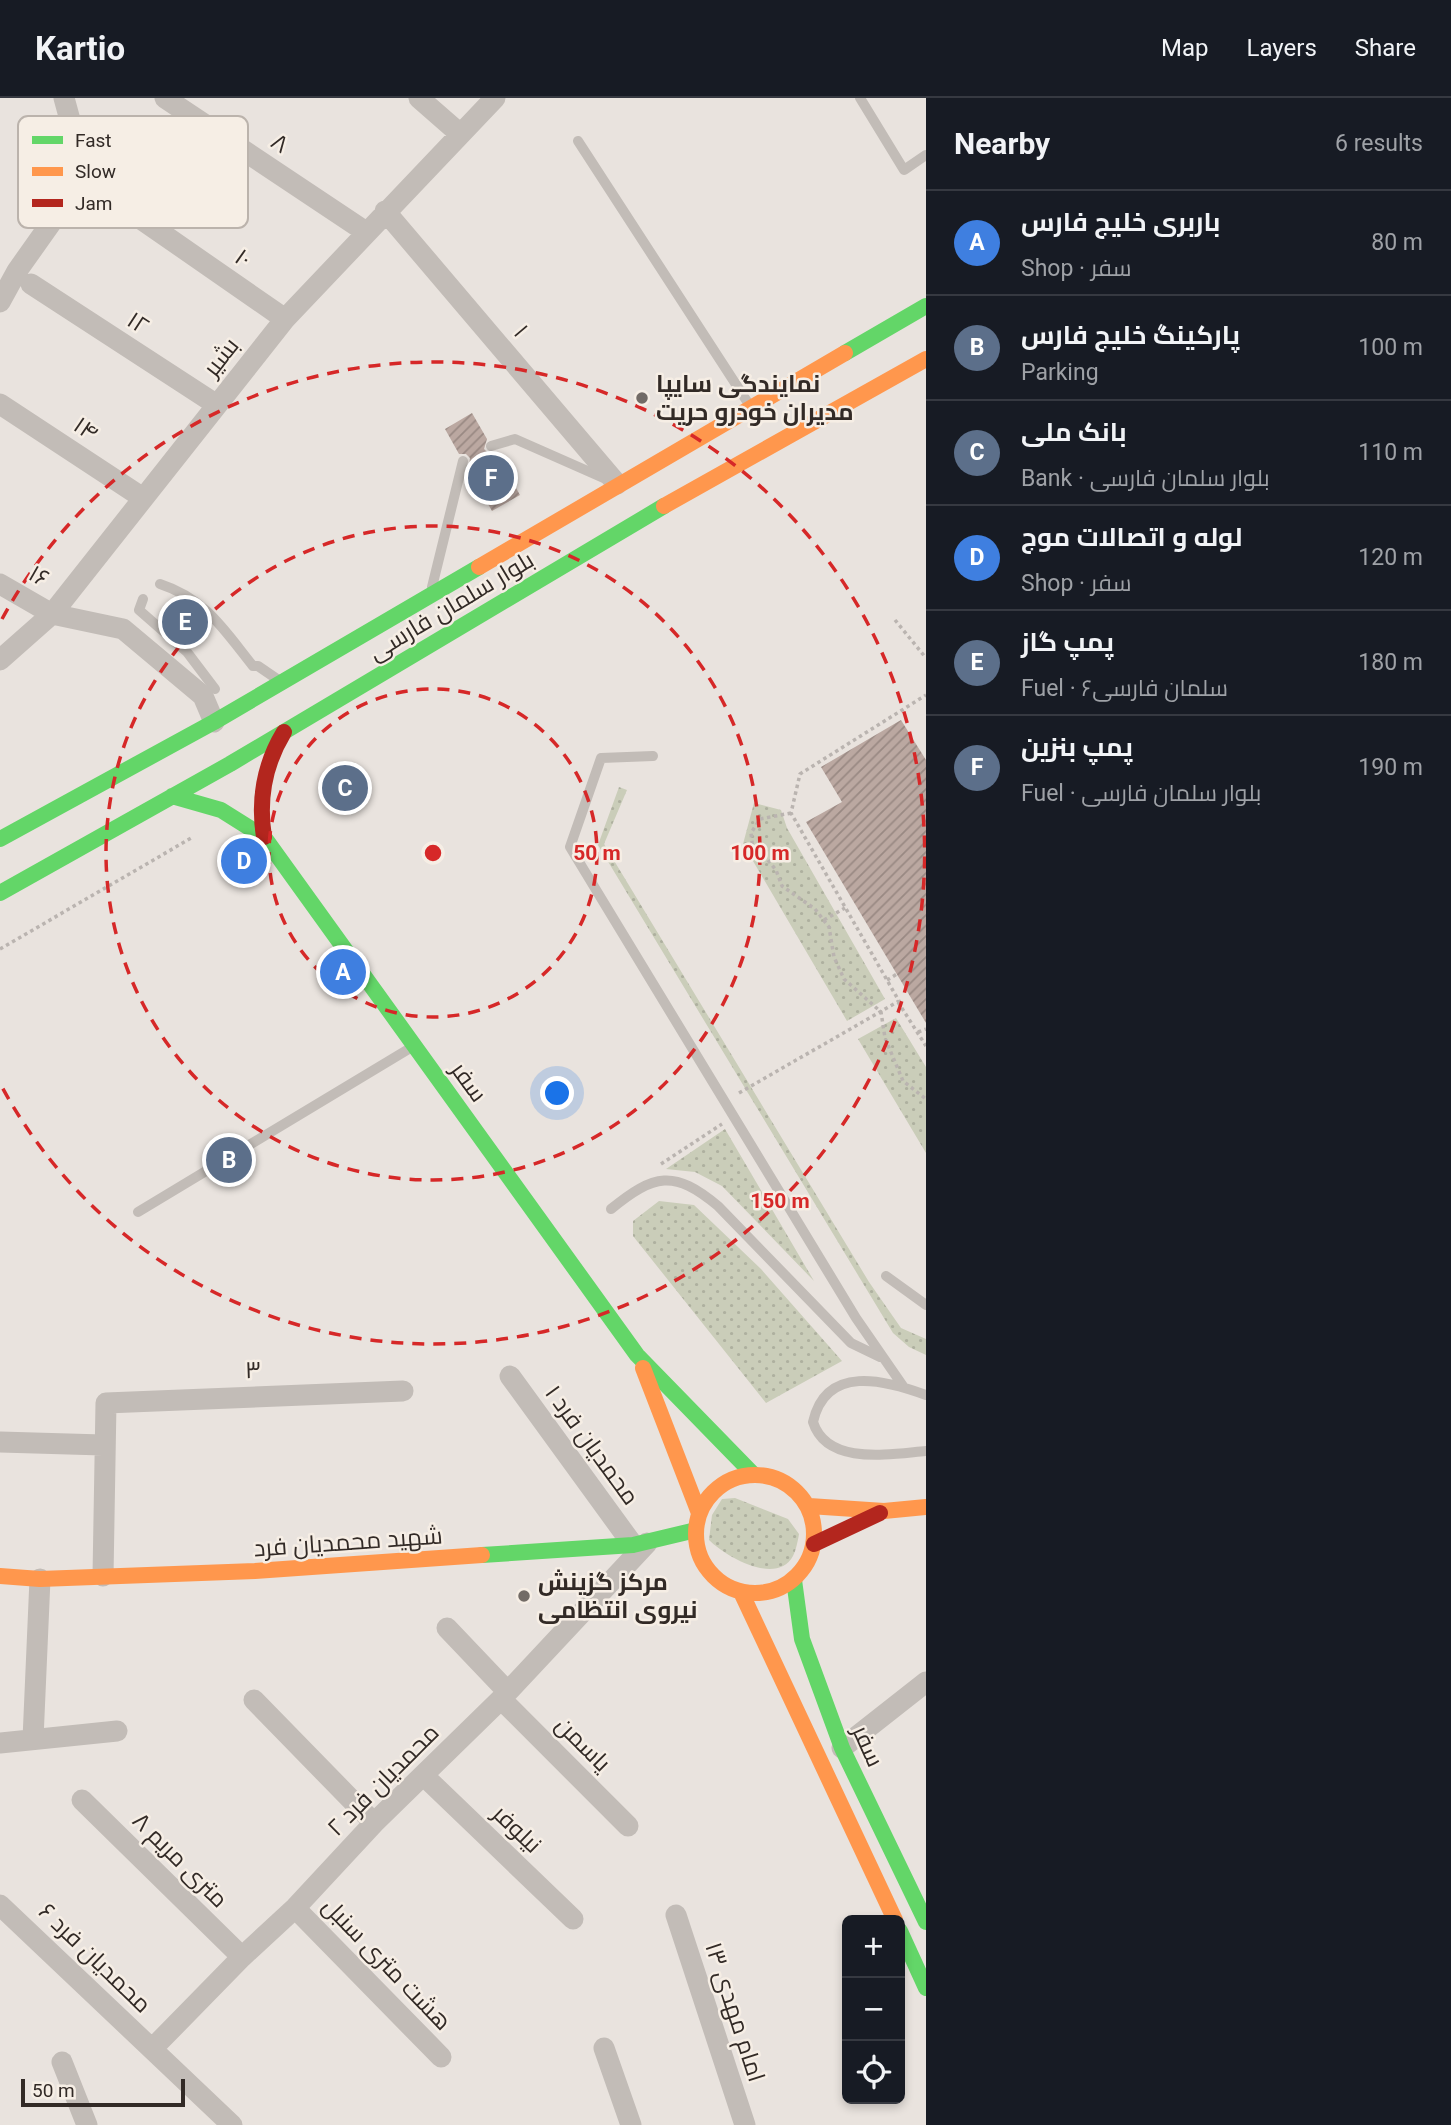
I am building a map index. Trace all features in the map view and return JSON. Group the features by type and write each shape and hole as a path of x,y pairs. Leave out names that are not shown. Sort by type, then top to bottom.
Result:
{"main road":[{"name":"بلوار سلمان فارسی","path":"0,839 283,683 430,598 617,484 926,306"},
{"name":"بلوار سلمان فارسی","path":"0,893 284,732 640,520 926,359"},
{"name":"سفر","path":"264,837 260,800 265,772 273,748 284,732"},
{"name":"سفر","path":"172,796 231,813 249,823 264,837 638,1355 753,1474"},
{"name":"سفر","path":"638,1355 697,1522"},
{"path":"753,1474 786,1482 808,1506 815,1525 814,1544 807,1564 794,1580 769,1592 741,1592 712,1575 702,1562 697,1522 715,1490 739,1476 753,1474"},
{"path":"808,1506 884,1511 926,1507"},
{"path":"814,1544 884,1511"},
{"name":"شهید محمدیان فرد","path":"0,1576 40,1579 269,1570 640,1544 697,1522"},
{"name":"سفر","path":"794,1580 802,1639 842,1748 926,1922"},
{"name":"سفر","path":"741,1592 893,1915"},
{"path":"905,1942 926,1988"}],"street":[{"path":"64,98 69,116"},
{"name":"۸","path":"165,98 192,116"},
{"path":"419,98 459,133"},
{"name":"بشیر","path":"0,660 52,614 285,319 495,98"},
{"name":"۸","path":"248,153 366,232"},
{"name":"۱","path":"385,211 617,484"},
{"path":"0,302 17,271 47,228"},
{"name":"۱۰","path":"154,228 285,319"},
{"name":"۱۲","path":"31,284 216,405"},
{"name":"۱۴","path":"0,404 143,498"},
{"name":"۱۶","path":"0,584 52,614 123,629 203,696 214,722"},
{"name":"۱ محمدیان فرد","path":"510,1377 640,1544"},
{"name":"۳","path":"103,1445 106,1403 403,1391"},
{"path":"0,1442 103,1445 103,1576"},
{"name":"۲ محمدیان فرد","path":"152,2049 504,1695 640,1544"},
{"path":"33,1739 40,1579"},
{"name":"یاسمن","path":"447,1628 504,1695 628,1826"},
{"path":"842,1748 926,1682"},
{"path":"254,1700 374,1823"},
{"path":"0,1743 117,1731"},
{"name":"نیلوفر","path":"424,1776 573,1920"},
{"name":"۸ متری مریم","path":"82,1800 242,1957"},
{"name":"۶ محمدیان فرد","path":"0,1905 232,2125"},
{"name":"هشت متری سنبل","path":"295,1908 442,2057"},
{"name":"۱۳ امام مهدی","path":"676,1915 745,2125"},
{"path":"604,2048 631,2125"},
{"path":"62,2062 87,2125"}],"lane":[{"path":"860,98 904,170 926,155"},
{"path":"578,141 750,407"},
{"path":"491,446 515,439 617,484"},
{"path":"430,598 463,461"},
{"path":"160,584 185,593 218,621 253,666 258,666 283,683"},
{"path":"143,599 139,610 187,652 215,689"},
{"path":"653,756 601,758 570,846 881,1357 903,1387"},
{"path":"138,1212 414,1045"},
{"path":"611,1209 648,1182 667,1178 695,1187 718,1206 851,1343 881,1357"},
{"path":"886,1276 926,1305"},
{"path":"926,1395 871,1379 838,1386 817,1402 813,1422 826,1444 851,1453 926,1451"}],"path":[{"path":"895,620 926,658"},
{"path":"926,695 800,774 791,813 898,1002 926,1046"},
{"path":"791,813 760,819 751,833 753,851 767,859 776,870 782,886 815,909 824,920 829,928 834,957 844,979 881,1012 885,1038 898,1071 903,1080 926,1099"},
{"path":"0,949 193,837"},
{"path":"824,920 845,908"},
{"path":"887,980 897,974"},
{"path":"648,1182 655,1169 722,1124 725,1102 898,1002"},
{"path":"918,1032 926,1029"}],"green space":[{"path":"619,787 627,790 604,844 869,1282 901,1328 926,1339 926,1355 909,1347 893,1333 598,845"},
{"path":"754,803 781,810 787,828 885,999 847,1021 743,844"},
{"path":"896,1018 926,1067 926,1153 858,1039"},
{"path":"725,1129 814,1281 722,1186 695,1172 666,1169"},
{"path":"659,1201 694,1205 761,1269 842,1361 766,1403 633,1236 633,1221"},
{"path":"735,1498 788,1519 799,1534 794,1554 785,1565 776,1569 751,1566 727,1554 709,1540 712,1515 722,1499"}],"building":[{"path":"472,413 487,439 484,449 488,453 496,453 520,495 492,511 469,471 470,458 466,454 459,454 445,429"},
{"path":"901,720 926,760 926,1023 806,822 842,802 821,767"}],"traffic: fast":[{"path":"845,353 926,306"},
{"path":"0,893 230,764 664,506"},
{"path":"0,839 214,722 479,567"},
{"path":"172,796 221,810 264,837 637,1355 753,1474"},
{"path":"482,1555 633,1545 696,1530"},
{"path":"794,1580 802,1639 842,1748 926,1922"},
{"path":"905,1942 926,1988"}],"traffic: slow":[{"path":"479,567 845,353"},
{"path":"664,506 926,359"},
{"path":"643,1368 699,1513"},
{"path":"755,1475 778,1479 797,1492 810,1511 814,1534 810,1557 797,1576 778,1589 755,1593 732,1589 713,1576 700,1557 696,1534 700,1511 713,1492 732,1479 755,1475"},
{"path":"809,1506 884,1511 926,1507"},
{"path":"0,1576 40,1579 255,1571 482,1555"},
{"path":"741,1592 893,1915"}],"traffic: jam":[{"path":"264,837 264,783 277,744 284,732"},
{"path":"814,1544 880,1513"}],"place":[{"name":"نمایندگی سایپا مدیران خودرو حریت","path":"642,398"},
{"name":"پمپ بنزین","path":"491,478"},
{"name":"پمپ گاز","path":"185,622"},
{"name":"بانک ملی","path":"345,788"},
{"name":"لوله و اتصالات موج","path":"244,861"},
{"name":"باربری خلیج فارس","path":"343,972"},
{"name":"پارکینگ خلیج فارس","path":"229,1160"},
{"name":"مرکز گزینش نیروی انتظامی","path":"524,1596"}]}
